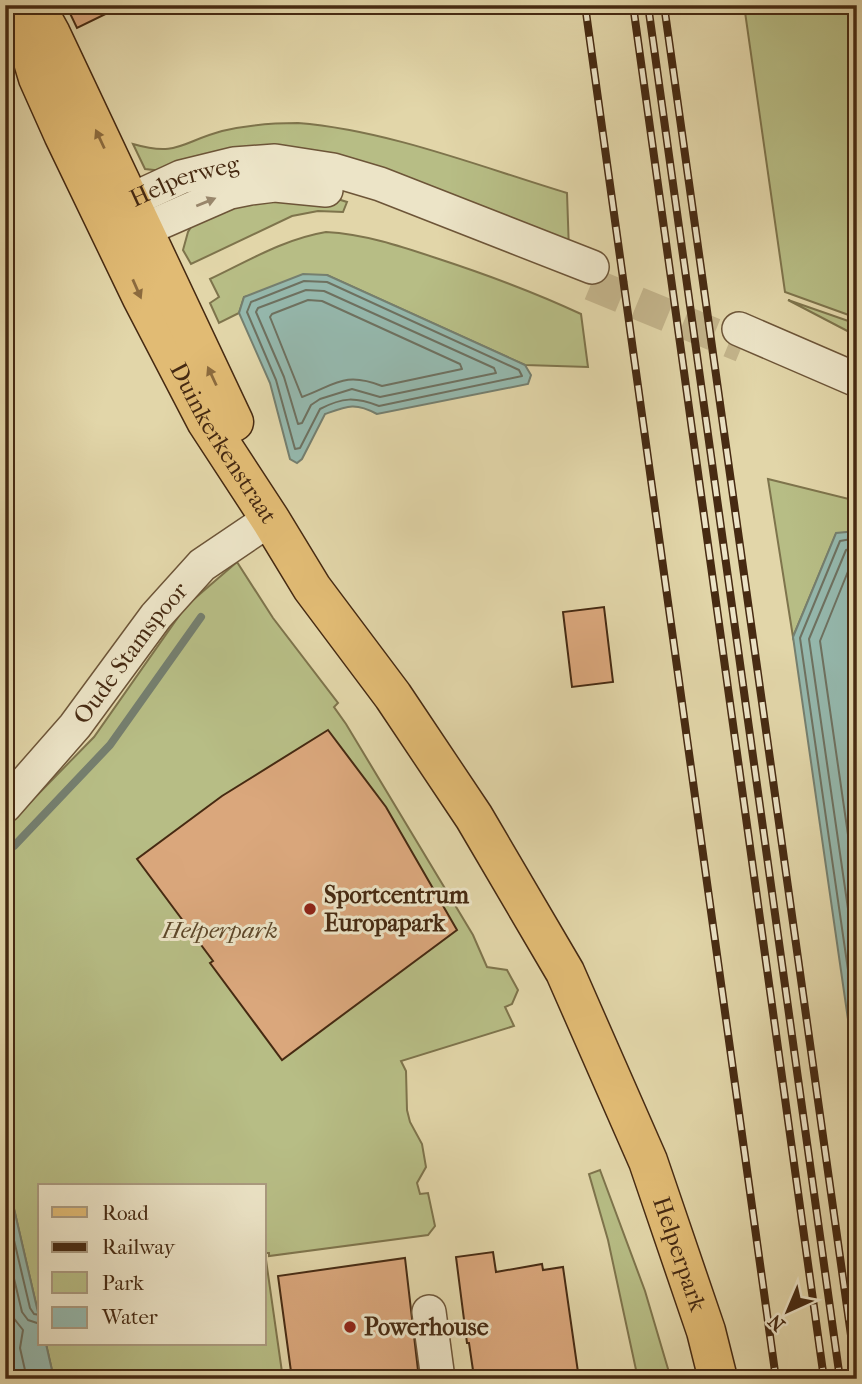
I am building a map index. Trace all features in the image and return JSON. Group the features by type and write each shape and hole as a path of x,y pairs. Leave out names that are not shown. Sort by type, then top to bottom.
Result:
{"main road":[{"name":"Duinkerkenstraat","path":"16,5 38,78 127,219"},
{"name":"Duinkerkenstraat","path":"35,5 127,219 142,298 206,421 270,519"},
{"name":"Helperpark","path":"270,519 312,589 393,696 474,817 565,972 648,1161 706,1331 718,1379"}],"street":[{"name":"Helperweg","path":"127,219 230,192 275,185 322,189 412,214 592,275"},
{"path":"857,380 740,338 857,395"},
{"name":"Oude Stamspoor","path":"5,806 75,726 156,616 202,565 270,519"},
{"path":"429,1312 438,1379"}],"green space":[{"path":"744,5 857,5 857,318 785,292"},
{"path":"298,123 400,141 567,193 569,251 363,166 163,171 145,169 133,144 148,148 170,148 231,129"},
{"path":"328,196 347,202 343,212 318,211 292,216 191,264 183,250 188,232 197,217 216,204"},
{"path":"326,232 368,238 409,249 473,270 581,314 588,367 525,365 327,275 244,297 239,313 219,323 210,303 219,297 210,279 281,245"},
{"path":"788,300 857,324 857,336"},
{"path":"768,479 857,501 857,531 836,534 793,637"},
{"name":"Helperpark","path":"237,562 273,618 338,703 334,707 473,935 487,967 507,970 518,990 512,1004 505,1007 514,1026 401,1061 406,1071 407,1110 422,1144 426,1167 417,1183 420,1194 428,1193 435,1226 428,1235 269,1256 269,1253 266,1253 266,1184 38,1184 38,1312 5,1170 5,828 94,737 186,606"},
{"path":"600,1170 645,1291 671,1379 638,1379 608,1240 589,1174"},
{"name":"Helperpark","path":"266,1260 283,1379 54,1379 46,1346 266,1346"}],"water":[{"path":"303,274 327,275 525,365 531,375 528,384 377,414 357,407 333,411 325,414 302,459 297,463 290,459 270,383 239,313 244,297"},
{"path":"857,531 857,1082 793,637 836,533"},
{"path":"5,1170 38,1312 38,1346 46,1346 54,1379 5,1379"}],"building":[{"path":"66,5 124,5 77,28"},
{"path":"604,607 613,682 572,687 563,612"},
{"name":"Sportcentrum Europapark","path":"328,730 386,807 457,930 282,1060 137,859 222,796"},
{"path":"493,1252 496,1272 542,1264 543,1270 563,1267 579,1379 511,1379 510,1372 474,1377 456,1257"},
{"name":"Powerhouse","path":"405,1258 419,1379 292,1379 278,1276"}],"waterway":[{"path":"14,846 110,745 201,617"}],"tunnel":[{"path":"591,284 742,346"}],"railway":[{"path":"585,5 776,1379"},
{"path":"633,5 824,1379"},
{"path":"648,5 840,1379"},
{"path":"664,5 857,1378"}],"place":[{"name":"Sportcentrum Europapark","path":"310,909"},
{"name":"Powerhouse","path":"350,1327"}]}
